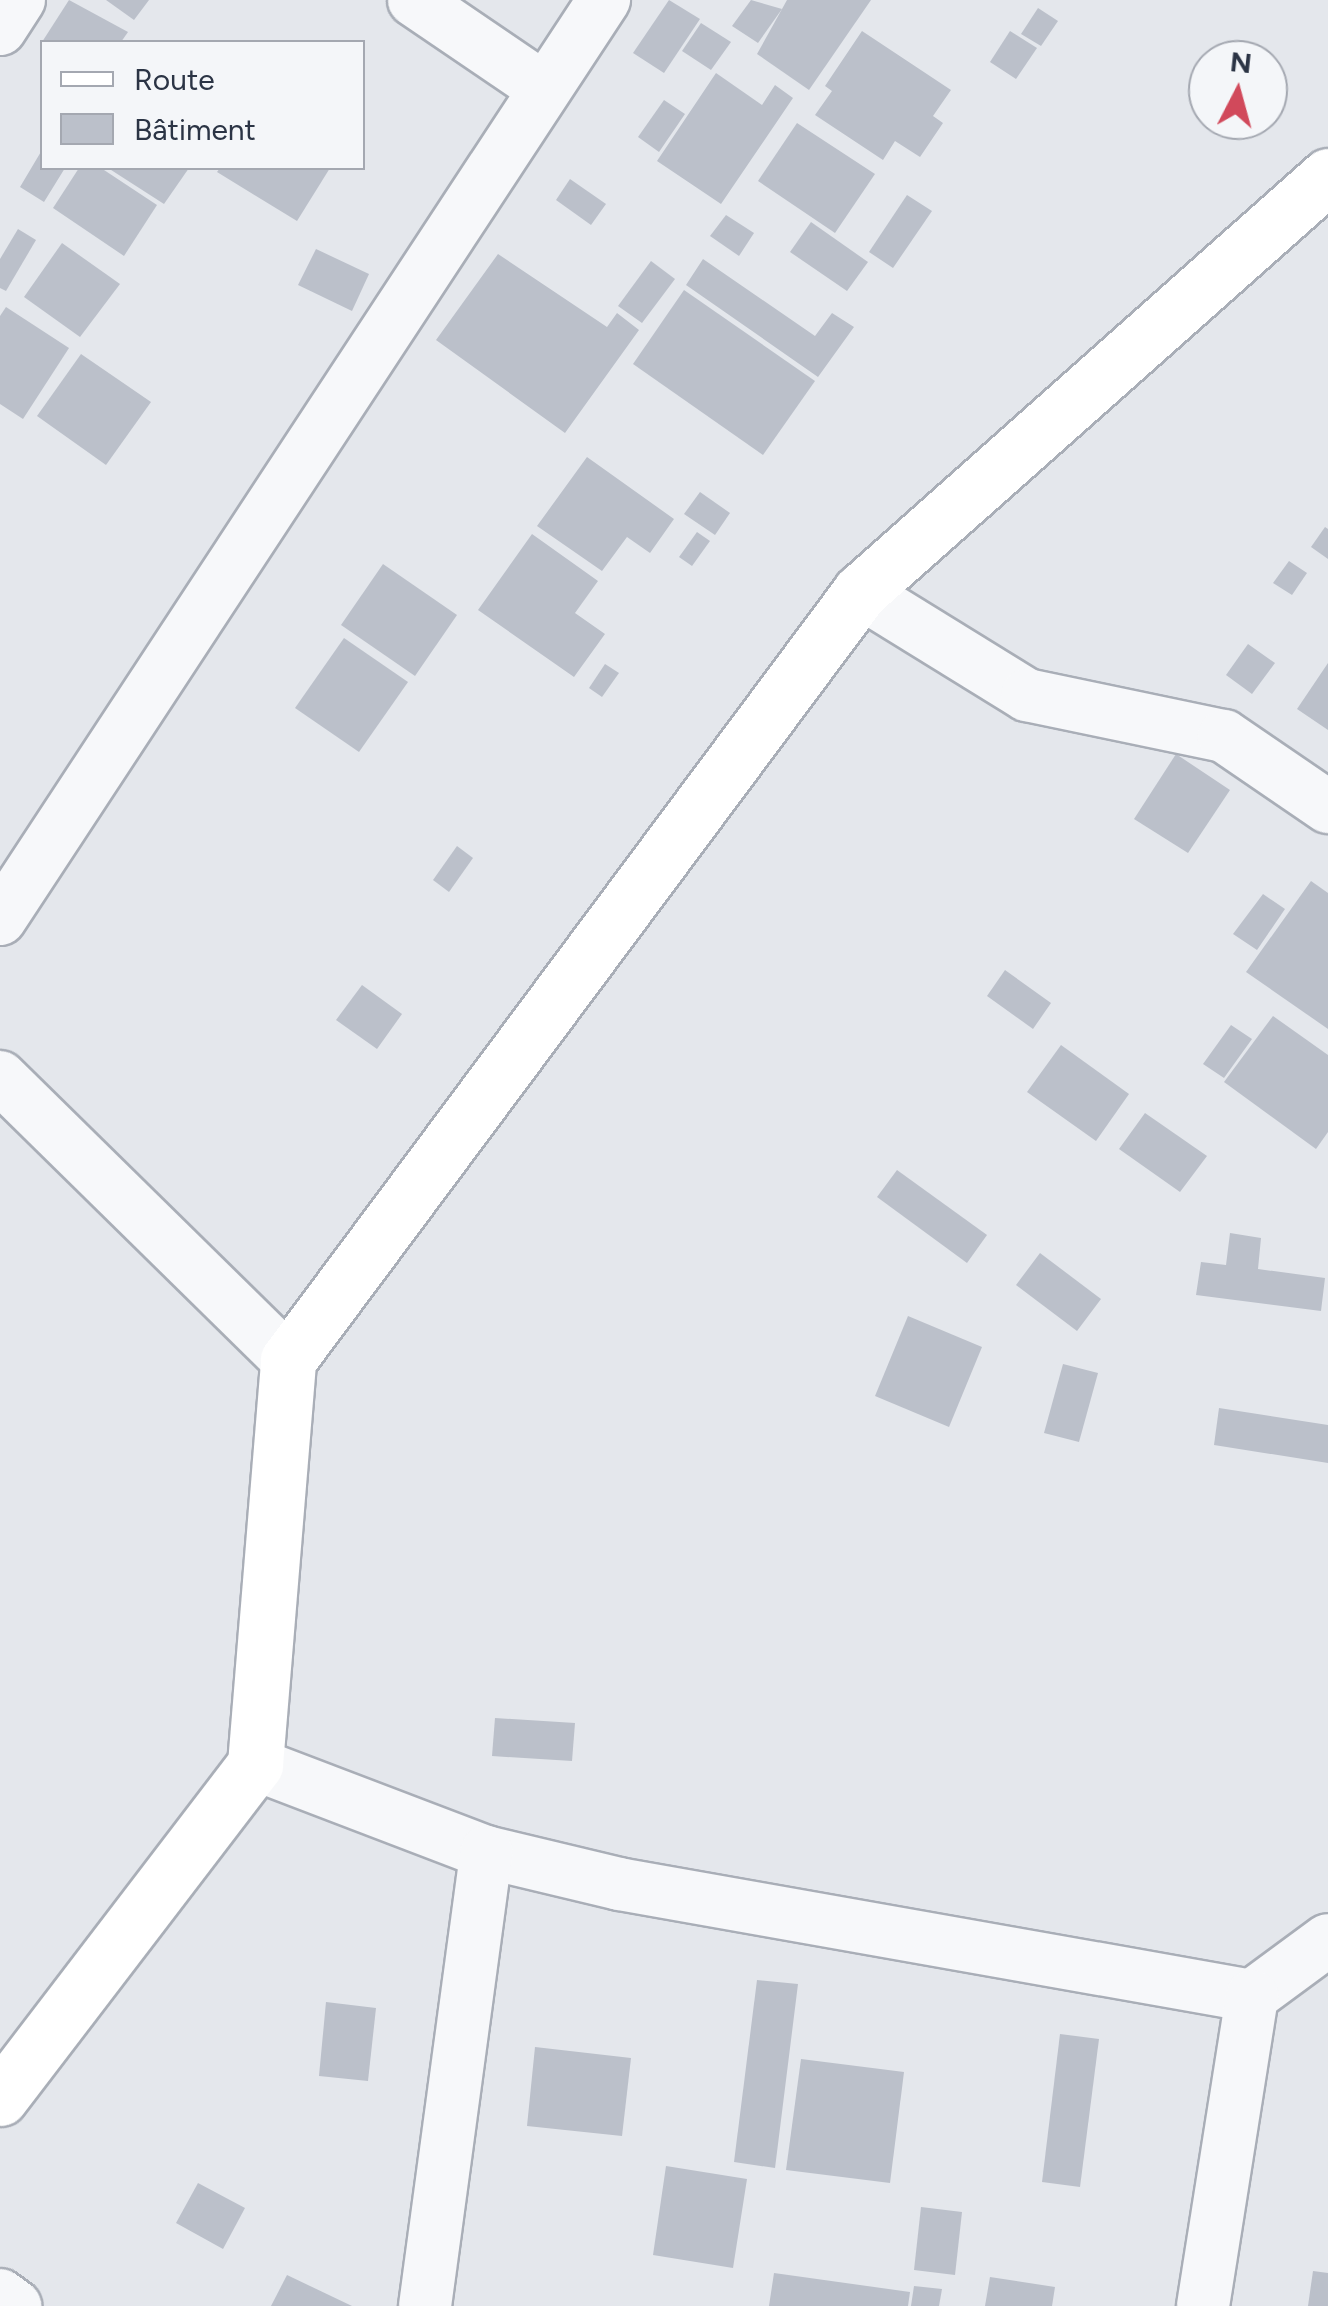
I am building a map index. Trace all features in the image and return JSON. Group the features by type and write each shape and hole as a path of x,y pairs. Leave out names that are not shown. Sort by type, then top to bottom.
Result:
{"street":[{"path":"0,29 19,0"},
{"path":"414,0 545,88"},
{"path":"0,919 604,0"},
{"path":"0,2098 255,1764 288,1360 860,592 1328,176"},
{"path":"860,592 1026,695 1224,736 1328,807"},
{"path":"0,1076 288,1360"},
{"path":"255,1764 486,1852 619,1884 1252,1996"},
{"path":"425,2306 486,1852"},
{"path":"1204,2306 1252,1996 1327,1940 1328,1932"},
{"path":"0,2295 14,2306"}],"building":[{"path":"69,0 128,32 122,40 43,40"},
{"path":"106,0 149,0 134,20"},
{"path":"669,0 700,19 664,73 633,53"},
{"path":"751,0 782,9 758,43 732,26"},
{"path":"787,0 871,0 809,90 757,54"},
{"path":"1038,8 1058,21 1041,46 1021,34"},
{"path":"701,23 731,42 711,70 682,51"},
{"path":"862,31 951,90 933,116 943,123 920,157 895,141 883,160 815,115 832,91 825,86"},
{"path":"1010,31 1037,48 1016,79 990,62"},
{"path":"716,73 762,105 775,85 793,98 721,204 657,161"},
{"path":"664,100 685,114 659,152 638,137"},
{"path":"797,123 875,174 835,233 758,181"},
{"path":"40,153 40,170 64,170 44,202 20,187"},
{"path":"78,170 104,170 157,205 124,256 53,208"},
{"path":"111,170 188,170 164,204"},
{"path":"218,170 329,170 297,221"},
{"path":"570,179 606,204 591,225 556,200"},
{"path":"907,195 932,211 893,268 869,252"},
{"path":"726,215 754,233 739,256 710,236"},
{"path":"811,222 868,262 847,291 790,252"},
{"path":"18,229 36,240 6,291 0,288 0,259"},
{"path":"62,243 120,284 80,337 24,297"},
{"path":"316,249 369,274 352,311 298,285"},
{"path":"498,254 607,327 617,313 639,330 565,433 436,340"},
{"path":"703,259 815,336 832,313 854,327 818,377 686,285"},
{"path":"651,261 675,279 642,323 618,306"},
{"path":"684,290 815,381 763,455 633,364"},
{"path":"6,307 69,348 23,419 0,404 0,316"},
{"path":"81,354 151,402 106,465 37,416"},
{"path":"587,457 674,519 650,553 627,537 602,571 537,526"},
{"path":"700,492 730,513 715,535 684,514"},
{"path":"1325,527 1328,529 1328,559 1311,547"},
{"path":"697,532 710,541 692,566 679,557"},
{"path":"532,534 598,581 575,613 605,634 574,677 478,610"},
{"path":"1289,561 1307,573 1292,595 1273,583"},
{"path":"383,564 457,615 415,676 341,625"},
{"path":"344,638 408,682 359,752 295,708"},
{"path":"1248,644 1275,663 1252,694 1226,675"},
{"path":"1328,663 1328,730 1297,709"},
{"path":"605,664 619,673 602,697 589,688"},
{"path":"1176,754 1230,790 1188,853 1134,819"},
{"path":"457,846 473,858 449,892 433,880"},
{"path":"1311,881 1328,893 1328,1029 1246,972"},
{"path":"1263,894 1285,909 1257,950 1233,934"},
{"path":"1005,970 1051,1003 1033,1029 987,996"},
{"path":"362,985 402,1014 377,1049 336,1020"},
{"path":"1273,1016 1328,1055 1328,1132 1316,1149 1224,1082"},
{"path":"1231,1025 1252,1039 1224,1078 1203,1064"},
{"path":"1061,1045 1129,1094 1096,1141 1027,1092"},
{"path":"1145,1113 1207,1156 1180,1192 1119,1149"},
{"path":"897,1170 987,1235 967,1263 877,1197"},
{"path":"1230,1233 1261,1238 1258,1269 1325,1278 1321,1311 1196,1295 1201,1262 1226,1265"},
{"path":"1040,1253 1101,1299 1077,1331 1016,1285"},
{"path":"908,1316 982,1347 949,1427 875,1396"},
{"path":"1063,1364 1098,1373 1079,1442 1044,1433"},
{"path":"1219,1408 1328,1425 1328,1463 1214,1445"},
{"path":"495,1718 575,1723 572,1761 492,1756"},
{"path":"757,1980 798,1984 775,2168 734,2162"},
{"path":"326,2002 376,2008 368,2081 319,2076"},
{"path":"1060,2034 1099,2039 1080,2187 1042,2182"},
{"path":"535,2047 631,2058 622,2136 527,2126"},
{"path":"801,2059 904,2072 890,2183 786,2170"},
{"path":"666,2166 747,2179 733,2268 653,2255"},
{"path":"198,2183 245,2208 223,2249 176,2223"},
{"path":"921,2207 962,2212 955,2275 914,2270"},
{"path":"1313,2271 1328,2273 1328,2306 1308,2306"},
{"path":"774,2273 910,2292 908,2306 769,2306"},
{"path":"287,2275 352,2306 271,2306"},
{"path":"990,2277 1055,2287 1052,2306 985,2306"},
{"path":"914,2286 942,2289 939,2306 911,2306"}]}
